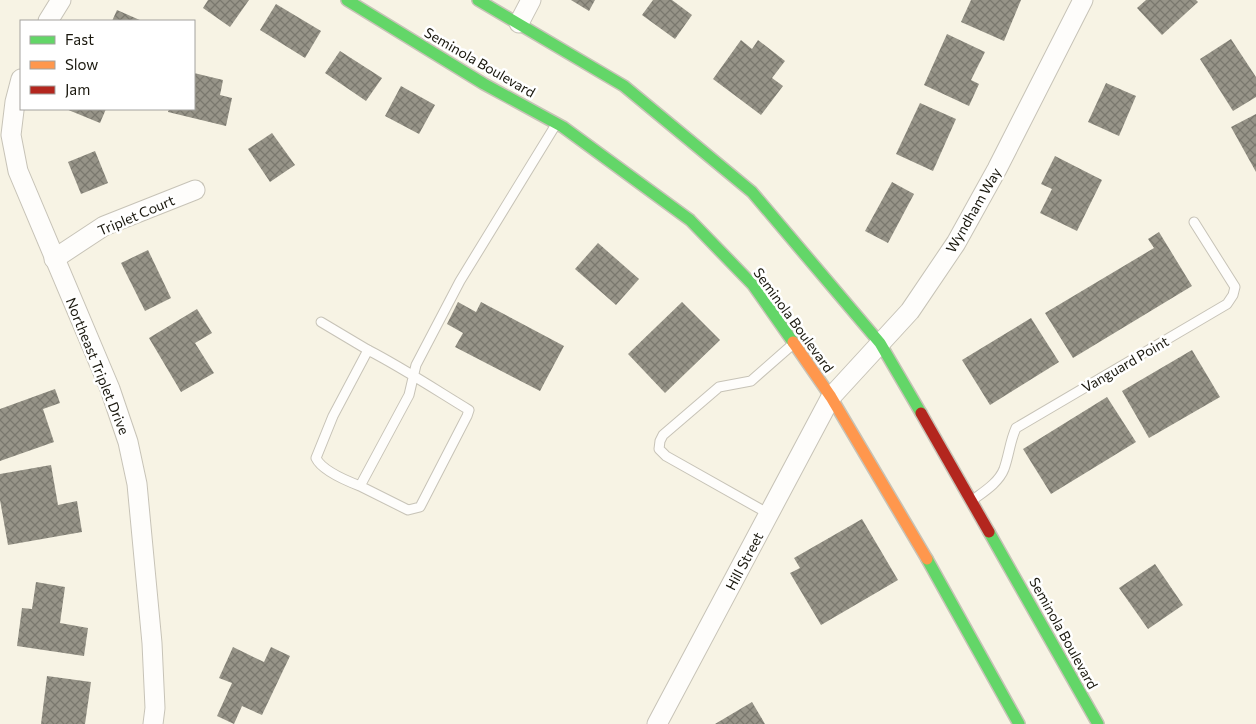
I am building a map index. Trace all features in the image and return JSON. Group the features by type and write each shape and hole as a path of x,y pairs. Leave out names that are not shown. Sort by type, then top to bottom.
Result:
{"main road":[{"name":"Seminola Boulevard","path":"347,0 484,84 556,123 690,220 753,285 831,397 920,547 1019,724"},
{"name":"Seminola Boulevard","path":"478,0 624,86 752,192 880,343 1098,724"}],"street":[{"path":"49,20 61,0"},
{"path":"519,23 531,0"},
{"name":"Wyndham Way","path":"831,397 910,311 956,243 997,168 1083,0"},
{"name":"Northeast Triplet Drive","path":"20,83 15,102 11,135 18,171 110,389 128,442 135,475 152,643 155,708 153,724"},
{"name":"Triplet Court","path":"54,260 104,226 195,190"},
{"name":"Hill Street","path":"656,724 831,397"}],"lane":[{"path":"360,486 410,395 416,365 460,281 556,123"},
{"name":"Vanguard Point","path":"972,501 990,488 1003,470 1011,439 1016,428 1227,304 1233,295 1235,287 1194,222"},
{"path":"321,322 469,410 420,507 408,510 319,465 316,458 333,416 368,350"},
{"path":"769,514 666,456 659,449 660,441 663,435 719,387 751,381 794,344"}],"building":[{"path":"208,0 249,0 230,27 203,8"},
{"path":"571,0 595,0 589,11"},
{"path":"653,0 672,0 692,15 675,39 642,15"},
{"path":"971,0 1021,0 1004,41 961,22"},
{"path":"1146,0 1196,0 1198,2 1162,35 1137,8"},
{"path":"276,4 321,31 305,58 260,30"},
{"path":"117,10 140,20 112,20"},
{"path":"947,34 985,52 971,80 979,84 969,106 924,85"},
{"path":"1231,39 1256,77 1256,97 1233,111 1200,59"},
{"path":"741,40 752,49 758,40 785,61 772,78 783,86 761,115 713,79"},
{"path":"340,51 382,78 366,101 325,73"},
{"path":"195,73 223,80 220,95 232,98 226,126 168,112 169,110 195,110"},
{"path":"1106,83 1136,96 1119,136 1088,122"},
{"path":"401,86 435,105 419,134 385,116"},
{"path":"920,103 956,119 933,171 896,154"},
{"path":"68,110 106,110 100,123"},
{"path":"1256,114 1256,172 1231,127"},
{"path":"272,133 295,165 270,182 248,149"},
{"path":"95,151 108,183 81,194 68,162"},
{"path":"1055,156 1102,180 1077,231 1040,213 1052,189 1041,184"},
{"path":"892,182 914,194 888,243 865,231"},
{"path":"1159,232 1192,286 1073,358 1045,313 1154,248 1148,239"},
{"path":"598,243 639,279 616,305 575,269"},
{"path":"148,250 171,298 145,311 121,263"},
{"path":"458,302 476,312 481,302 564,346 540,391 455,347 463,333 447,324"},
{"path":"682,302 720,340 665,393 628,354"},
{"path":"197,309 212,333 195,343 214,373 181,392 149,338"},
{"path":"1031,318 1059,362 990,405 962,360"},
{"path":"1192,350 1220,397 1149,438 1122,391"},
{"path":"55,389 60,403 43,409 54,442 0,461 0,409"},
{"path":"1107,397 1136,442 1051,494 1023,449"},
{"path":"51,465 58,505 77,501 82,532 8,545 0,500 0,474"},
{"path":"862,519 898,580 821,625 790,573 800,568 794,558"},
{"path":"1155,564 1183,605 1148,629 1119,588"},
{"path":"36,582 65,587 60,623 88,628 84,656 17,646 22,608 32,609"},
{"path":"233,647 264,662 271,647 290,656 262,715 242,706 234,724 217,716 232,683 219,678"},
{"path":"47,676 91,682 85,724 41,724"},
{"path":"752,702 765,724 715,724"}],"traffic: fast":[{"path":"347,0 484,84 563,127 690,220 753,285 793,342"},
{"path":"478,0 624,86 752,192 880,343 921,413"},
{"path":"989,532 1098,724"},
{"path":"927,559 1019,724"}],"traffic: slow":[{"path":"793,342 831,397 927,559"}],"traffic: jam":[{"path":"921,413 989,532"}]}
